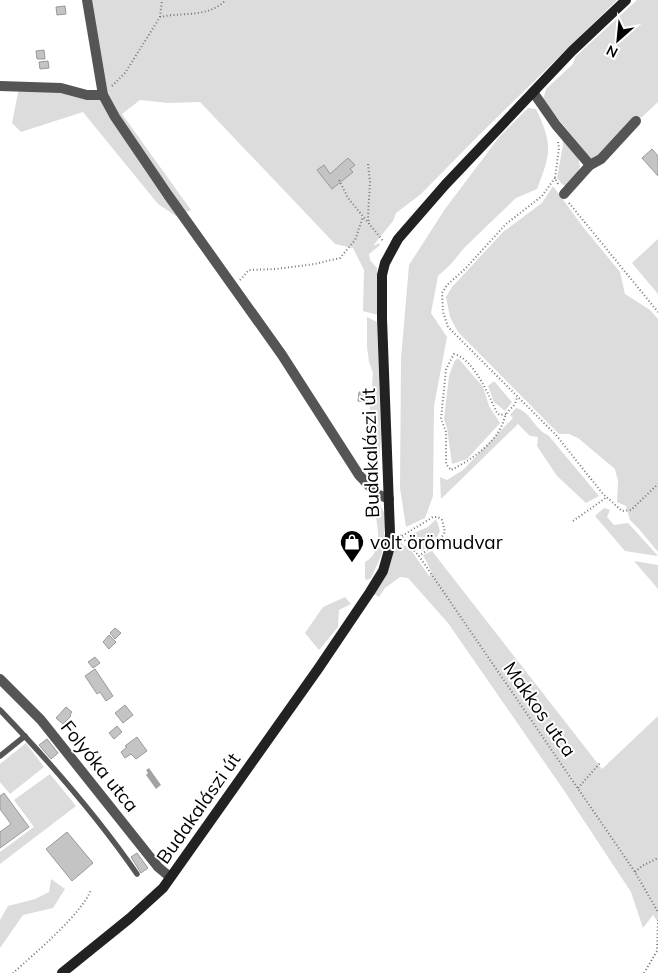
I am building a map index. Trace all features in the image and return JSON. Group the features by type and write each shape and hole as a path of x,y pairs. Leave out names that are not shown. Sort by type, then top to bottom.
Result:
{"main road":[{"name":"Budakalászi út","path":"62,973 130,918 163,888 318,669 382,571 389,550 390,533 382,275 391,250 398,239 445,185 572,51 626,0"}],"street":[{"path":"87,0 103,95 134,146 282,355 359,475 377,494 389,499"},
{"path":"0,86 61,88 87,95 103,95"},
{"path":"533,92 556,125 590,165"},
{"path":"564,194 590,165 601,159 636,121"},
{"name":"Folyóka utca","path":"0,679 41,720 158,867 170,878"}],"lane":[{"path":"0,710 53,766 126,857 137,874"},
{"path":"0,756 25,736"}],"path":[{"path":"103,95 125,73 160,17 162,0"},
{"path":"160,17 172,14 205,12 218,7 226,0"},
{"path":"556,125 559,148 555,178 542,196 506,224 465,269 447,285 442,293 443,312 448,327 556,436 607,497 622,511 631,510 658,484"},
{"path":"368,164 370,192 368,216 370,226"},
{"path":"555,178 575,209 658,312"},
{"path":"339,180 348,198 391,250"},
{"path":"234,288 249,270 295,267 340,258 355,240 363,218"},
{"path":"506,414 500,415 497,413 477,375 460,355 454,354 446,369 441,419 446,432 446,464 451,470 469,461 486,447 501,428 506,414 516,404 517,397"},
{"path":"573,521 607,497"},
{"path":"390,533 402,536 433,517 438,517 442,520 445,532 438,543 419,556"},
{"name":"Makkos utca","path":"402,536 419,556 578,788 635,872 658,912"},
{"path":"578,788 600,763"},
{"path":"635,872 658,858"},
{"path":"13,973 77,912 89,898 91,889"},
{"path":"644,973 657,951 658,920"}],"shaded area":[{"path":"90,0 617,0 421,194 396,213 393,221 373,246 379,243 380,245 369,254 370,260 377,268 378,315 363,311 364,270 353,248 335,244 200,102 168,103 140,100 122,114 191,210 176,216 158,204 83,112 21,132 12,123 19,88 103,94"},
{"path":"637,0 658,0 658,102 642,117 634,119 596,159 591,159 543,100 546,89 573,64 575,57"},
{"path":"528,108 536,109 545,132 548,149 545,166 537,189 516,198 438,276 431,313 447,337 434,406 433,496 425,518 406,527 400,488 401,359 409,265 445,209 500,136"},
{"path":"562,137 578,155 580,167 577,174 566,186 557,178 563,145"},
{"path":"553,186 583,227 620,272 625,294 650,310 658,319 658,552 630,520 626,506 617,502 618,481 615,469 578,438 569,434 559,434 458,332 450,317 446,297 452,287 503,232 542,203"},
{"path":"658,239 658,294 632,263"},
{"path":"367,317 377,322 381,435 378,475 371,475 369,469 372,436 368,430 373,373 367,347"},
{"path":"458,358 483,387 489,406 500,423 467,459 452,464 444,419 449,376 454,362"},
{"path":"494,381 512,402 505,411 494,402 488,386"},
{"path":"516,408 525,413 543,433 548,435 599,496 586,503 557,476 537,446 538,437 530,436 518,424 441,499 440,477 447,480 463,470 513,418 510,415"},
{"path":"380,505 386,516 382,554 371,578 367,580 365,579 365,562 375,551 378,537 374,506"},
{"path":"604,508 610,510 607,517 614,525 628,523 658,556 625,551 595,516"},
{"path":"435,520 440,531 436,539 422,551 413,545 407,536 428,527"},
{"path":"398,538 404,546 408,546 429,576 432,573 423,555 432,551 602,769 658,716 658,922 653,915 643,928 631,892 563,789 448,623 408,578 400,577 385,588 379,597 374,594"},
{"path":"634,561 658,565 658,589"},
{"path":"345,597 351,604 339,610 338,627 319,650 305,633 323,607"},
{"path":"26,743 44,767 10,794 0,782 0,764"},
{"path":"149,768 161,785 156,789 146,775 148,773 146,770"},
{"path":"50,774 76,806 0,864 0,852 34,827 14,800"},
{"path":"51,879 65,889 53,908 23,915 0,948 0,920 8,906 35,899 49,892"}],"building":[{"path":"65,6 66,14 57,15 56,7"},
{"path":"44,50 45,59 37,59 36,51"},
{"path":"48,61 49,68 40,69 39,62"},
{"path":"652,149 658,156 658,176 642,158"},
{"path":"348,158 355,165 350,169 353,172 332,189 317,170 324,165 330,174"},
{"path":"359,392 367,392 367,402 358,401"},
{"path":"115,628 121,633 115,639 110,633"},
{"path":"109,635 116,642 109,649 103,642"},
{"path":"95,657 100,663 93,668 88,662"},
{"path":"95,669 113,696 106,701 100,692 97,694 85,676"},
{"path":"125,705 133,715 123,723 115,713"},
{"path":"66,707 72,712 71,716 63,724 56,718"},
{"path":"117,726 122,732 114,739 109,733"},
{"path":"137,737 147,751 136,759 131,754 125,758 121,752 127,747 125,746"},
{"path":"47,739 58,753 51,759 39,745"},
{"path":"4,793 29,827 0,848 0,832 11,824 0,809 0,796"},
{"path":"67,832 93,863 72,881 46,849"},
{"path":"137,853 148,868 141,873 131,857"}],"place":[{"name":"volt örömudvar","path":"352,563"}]}
